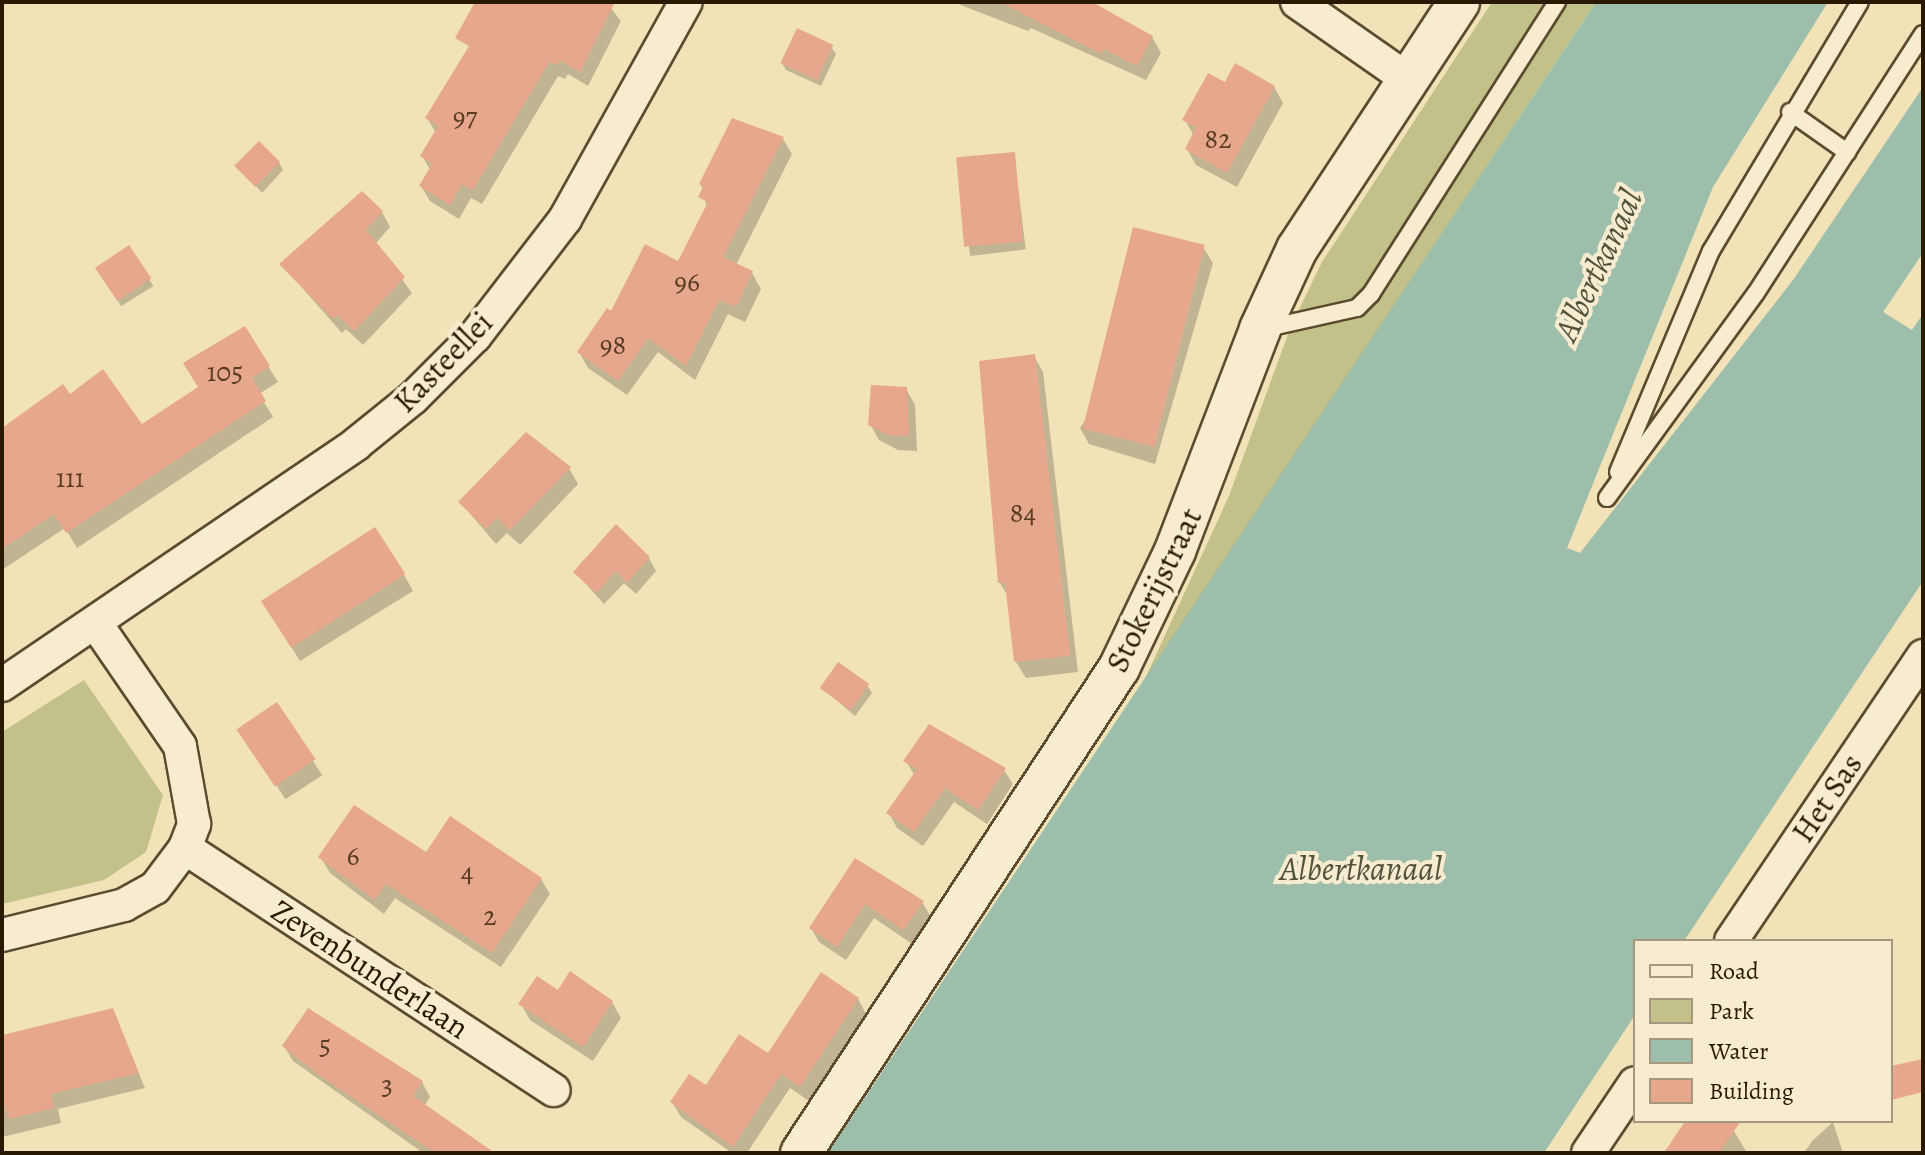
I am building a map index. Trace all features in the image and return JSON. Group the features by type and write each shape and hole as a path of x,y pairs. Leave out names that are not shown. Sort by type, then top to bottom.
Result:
{"street":[{"name":"Kasteellei","path":"2,685 96,624 356,444 475,336 565,219 686,2"},
{"path":"1297,2 1406,78"},
{"name":"Stokerijstraat","path":"801,1153 1119,668 1197,499 1260,329 1297,249 1406,78 1459,2"},
{"path":"2,935 124,905 155,888 185,848 194,824 180,746 96,624"},
{"name":"Het Sas","path":"1732,939 1923,656"},
{"name":"Zevenbunderlaan","path":"185,848 554,1090"},
{"path":"1588,1153 1633,1086"}],"lane":[{"path":"1260,329 1357,308 1371,294 1557,2"},
{"path":"1860,2 1790,112 1711,251 1607,498 1756,293 1923,34"},
{"path":"1790,112 1847,152"}],"green space":[{"path":"1492,2 1596,2 1143,683 1229,496 1291,326 1322,262"},
{"path":"84,680 163,795 146,852 104,880 2,904 2,732"}],"water":[{"name":"Albertkanaal","path":"1596,2 1828,2 1713,187 1567,548 1580,553 1793,280 1923,87 1923,253 1883,312 1912,330 1923,314 1923,581 1685,939 1633,939 1633,1018 1544,1153 828,1153"}],"building":[{"path":"475,2 615,2 580,72 559,60 557,65 549,62 473,190 462,184 450,205 419,186 432,164 420,156 438,126 425,118 469,46 455,38"},
{"path":"1000,2 1092,2 1153,36 1137,66 1104,49 1101,54"},
{"path":"797,28 833,45 817,80 781,63"},
{"path":"1235,63 1275,86 1227,173 1185,149 1196,127 1182,120 1208,73 1225,82"},
{"path":"732,118 784,137 723,257 753,271 736,307 719,300 686,366 648,338 618,381 577,352 607,308 611,311 645,244 678,261 708,202 698,197 703,187 699,184"},
{"path":"259,141 280,162 255,187 234,166"},
{"path":"1015,152 1023,242 964,247 956,157"},
{"path":"362,191 383,211 366,230 405,277 354,331 337,315 333,319 279,264"},
{"path":"1133,227 1205,245 1154,447 1083,429"},
{"path":"129,245 151,278 117,301 95,268"},
{"path":"245,326 270,366 252,378 266,401 66,533 54,514 2,549 2,428 63,384 70,394 103,369 142,424 198,387 183,363"},
{"path":"1035,354 1070,656 1014,662 1005,583 998,583 979,361"},
{"path":"871,385 907,387 909,436 888,435 868,425"},
{"path":"526,432 571,467 510,530 497,518 486,529 458,502"},
{"path":"616,524 650,557 627,583 616,571 596,593 573,572"},
{"path":"375,527 405,574 291,648 261,601"},
{"path":"838,662 869,684 851,710 820,688"},
{"path":"277,702 316,759 275,787 236,729"},
{"path":"929,724 1006,768 978,810 945,788 914,832 886,813 917,769 903,761"},
{"path":"354,805 426,852 450,816 542,878 492,953 386,884 375,900 318,857"},
{"path":"855,858 924,901 903,930 865,904 837,947 809,928"},
{"path":"570,971 613,1001 583,1047 518,1004 537,976 558,990"},
{"path":"821,972 859,998 800,1087 781,1074 733,1147 670,1102 689,1074 706,1085 739,1034 768,1053"},
{"path":"113,1008 139,1073 51,1094 54,1108 9,1119 2,1098 2,1035"},
{"path":"308,1008 423,1081 413,1096 495,1153 435,1153 319,1075 282,1046"},
{"path":"1923,1059 1923,1092 1893,1100 1893,1066"},
{"path":"1684,1123 1740,1123 1719,1153 1664,1153"}]}
